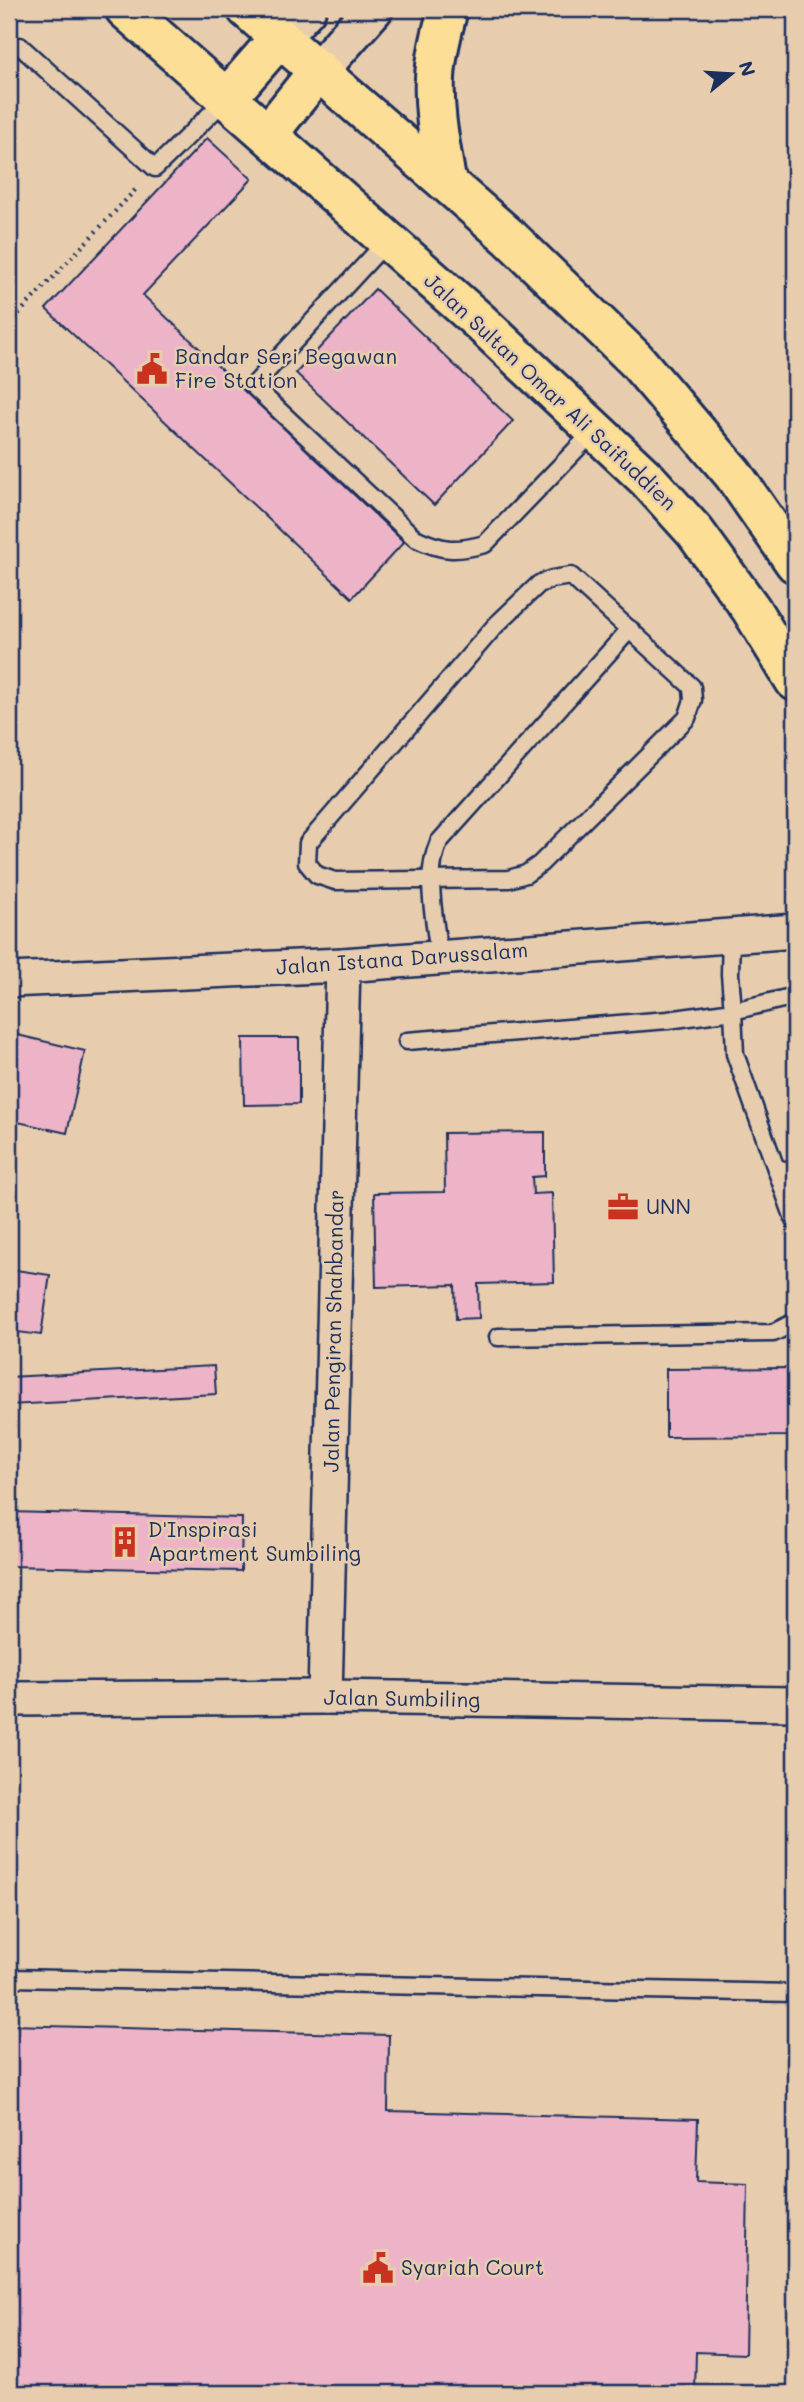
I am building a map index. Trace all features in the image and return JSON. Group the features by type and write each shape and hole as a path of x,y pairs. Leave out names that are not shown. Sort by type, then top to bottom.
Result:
{"main road":[{"name":"Jalan Sultan Omar Ali Saifuddien","path":"125,9 479,321 648,480 695,532 751,609 795,681"},
{"path":"247,9 510,238 636,360 733,474 795,563"},
{"path":"227,98 306,9"},
{"path":"268,134 373,9"},
{"path":"446,181 437,118 435,79 448,9"}],"street":[{"name":"Jalan Istana Darussalam","path":"9,980 343,965 795,931"},
{"name":"Jalan Pengiran Shahbandar","path":"325,1698 343,965"},
{"name":"Jalan Sumbiling","path":"9,1699 325,1698 795,1704"}],"lane":[{"path":"20,46 155,168 227,98"},
{"path":"388,240 253,386 415,538 434,547 460,551 485,544 595,430"},
{"path":"571,576 692,687 693,700 687,718 540,864 526,874 509,879 431,880 335,881 317,875 307,863 308,843 495,626 539,584 571,576"},
{"path":"439,957 431,880 432,858 439,842 630,628"},
{"path":"731,935 730,974 735,1054 795,1222"},
{"path":"407,1041 668,1020 733,1011 795,996"},
{"path":"777,1168 795,1173"},
{"path":"498,1337 773,1333 795,1322"},
{"path":"9,1978 795,1993"}],"path":[{"path":"9,324 155,168"}],"building":[{"path":"207,138 252,179 143,295 404,542 352,598 46,309"},
{"path":"375,289 513,421 434,505 296,373"},
{"path":"9,1033 85,1051 67,1133 9,1120"},
{"path":"243,1038 299,1038 299,1104 244,1105"},
{"path":"545,1132 545,1176 532,1177 533,1194 552,1193 554,1282 478,1284 479,1318 456,1319 455,1285 376,1287 374,1193 445,1192 444,1133"},
{"path":"9,1269 50,1275 41,1335 9,1331"},
{"path":"214,1366 216,1394 9,1405 9,1377"},
{"path":"795,1368 795,1436 666,1437 666,1369"},
{"name":"D'Inspirasi Apartment Sumbiling","path":"9,1512 242,1518 241,1571 9,1566"},
{"name":"Syariah Court","path":"9,2025 389,2035 388,2111 698,2119 696,2182 748,2184 745,2354 696,2352 695,2393 9,2393"}],"place":[{"name":"Bandar Seri Begawan Fire Station","path":"152,369"},
{"name":"UNN","path":"623,1207"},
{"name":"D'Inspirasi Apartment Sumbiling","path":"125,1542"},
{"name":"Syariah Court","path":"378,2268"}]}
